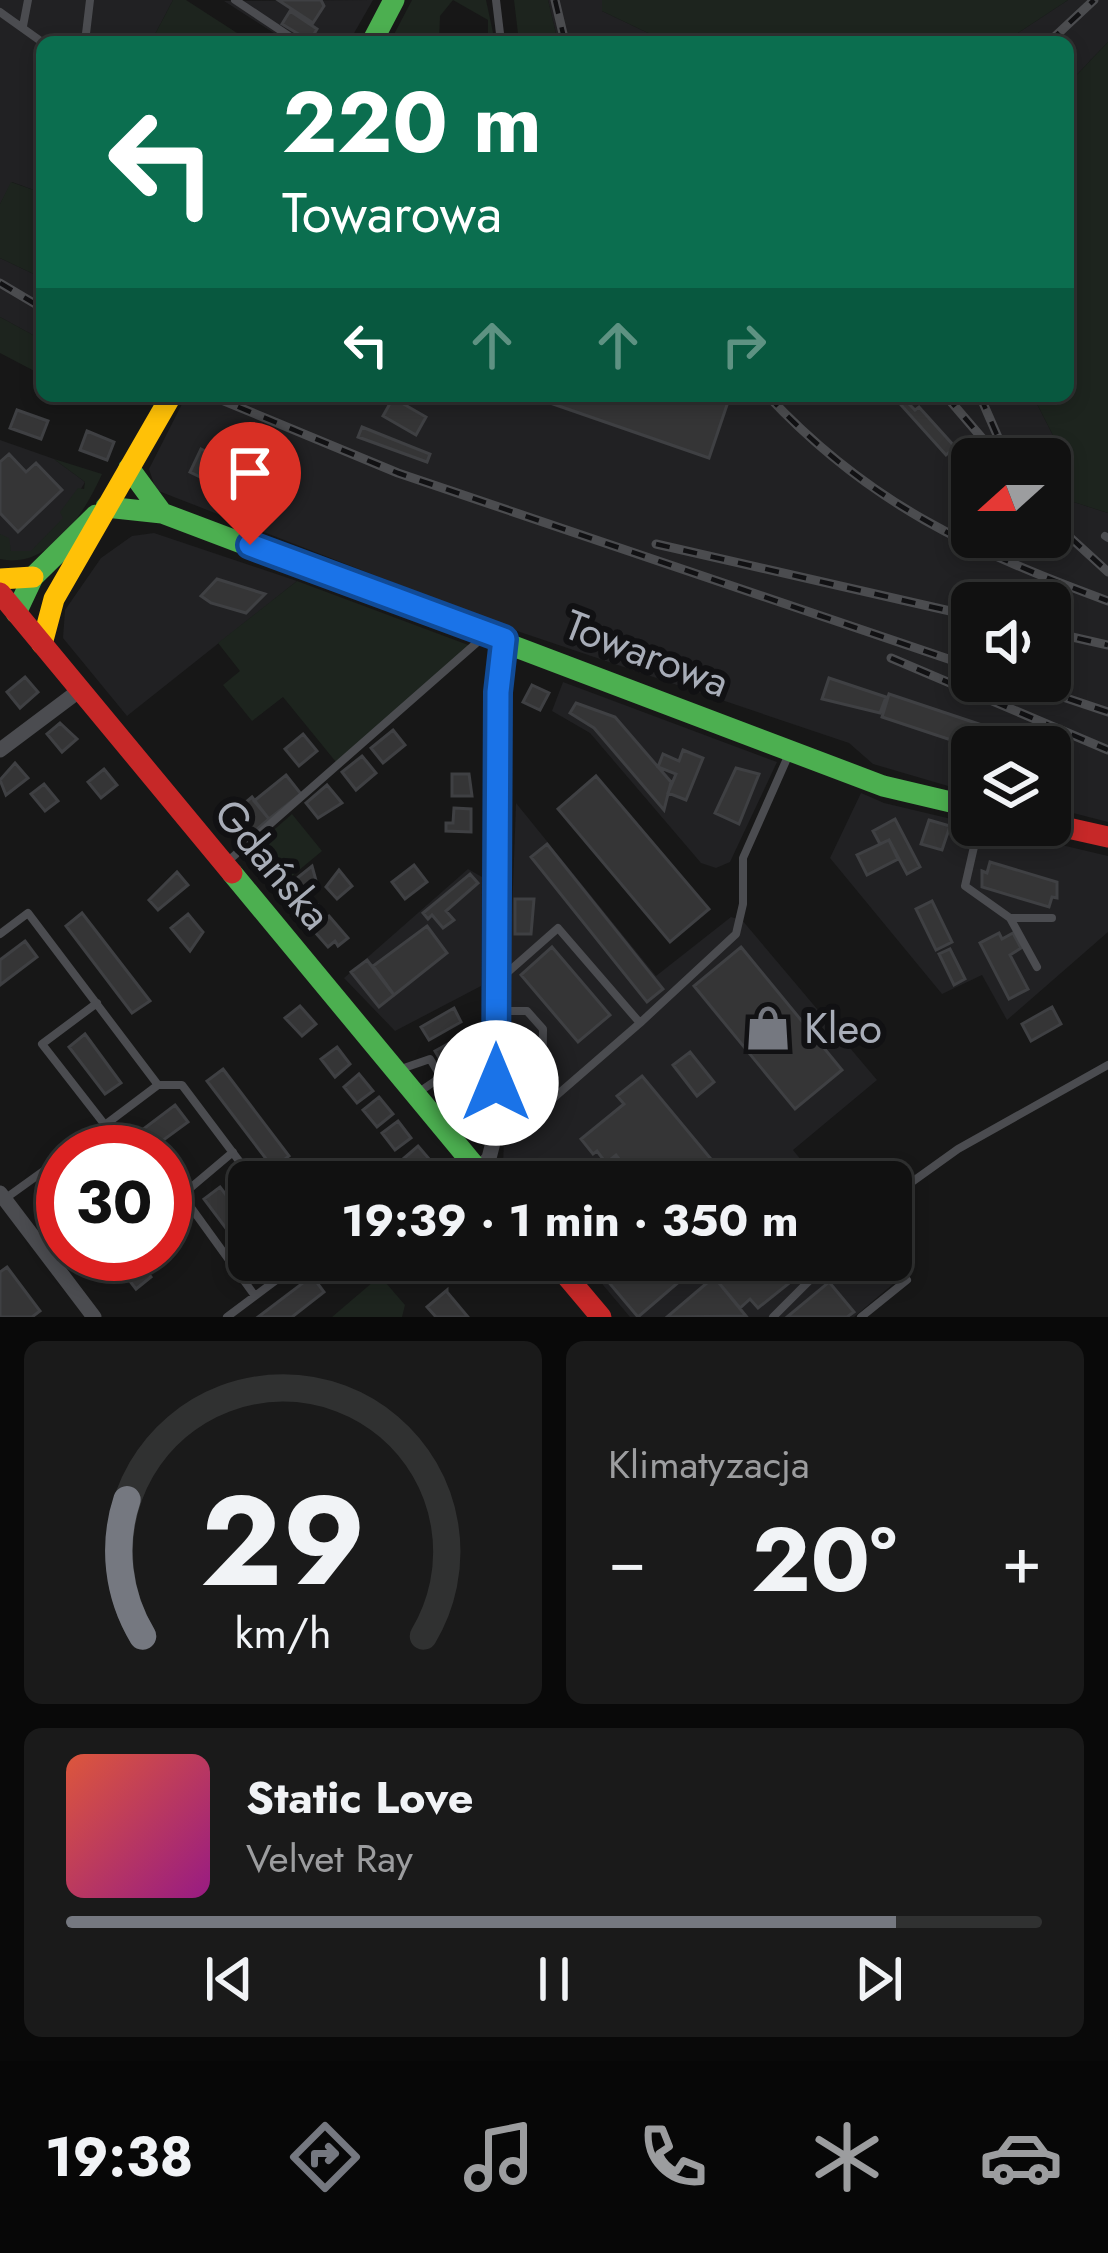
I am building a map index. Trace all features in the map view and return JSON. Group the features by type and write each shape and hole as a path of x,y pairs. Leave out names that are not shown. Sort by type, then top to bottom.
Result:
{"main road":[{"path":"375,36 394,0"},
{"path":"42,644 54,599 168,402"},
{"path":"129,469 162,513"},
{"path":"16,613 33,577 106,507"},
{"name":"Towarowa","path":"106,507 162,513 883,786 951,802"},
{"path":"0,579 33,577"},
{"name":"Gdańska","path":"0,593 471,1161"},
{"path":"16,613 54,599"},
{"path":"1071,828 1108,836"},
{"path":"571,1281 601,1317"}],"street":[{"path":"488,1161 496,1109 498,692 494,635"},
{"path":"0,750 80,690"},
{"path":"2,1196 94,1317"}],"lane":[{"path":"23,26 28,0"},
{"path":"86,36 90,0"},
{"path":"236,0 289,36"},
{"path":"496,0 500,36"},
{"path":"0,12 36,37"},
{"path":"224,865 494,635"},
{"path":"496,1109 542,1108 736,934 743,904 743,858 791,750"},
{"path":"975,846 965,886 1010,919 1037,967"},
{"path":"0,934 28,913 158,1084"},
{"path":"1010,919 1052,918"},
{"path":"496,972 508,972 558,928 640,1023"},
{"path":"97,1004 42,1044 104,1125 158,1084 182,1085 239,1161"},
{"path":"496,1010 527,1012 543,1029 542,1108"},
{"path":"461,1055 496,1057"},
{"path":"912,1182 958,1149 1108,1065"},
{"path":"396,1072 437,1067 415,1094"},
{"path":"232,1152 182,1195 255,1296"},
{"path":"2,1196 36,1174"},
{"path":"227,1317 275,1281"},
{"path":"772,1317 809,1281"},
{"path":"862,1317 906,1281"}],"shaded area":[{"path":"0,0 173,0 154,36 36,36 36,191 12,182 0,204"},
{"path":"173,0 186,0 242,36 154,36"},
{"path":"373,0 352,36 279,36 224,1"},
{"path":"412,0 453,0 440,16 439,36 393,36"},
{"path":"453,0 486,0 494,36 488,36 488,20"},
{"path":"514,0 548,0 557,36 518,36"},
{"path":"548,0 602,0 602,11 654,36 557,36"},
{"path":"602,0 1068,0 1013,36 654,36 602,11"},
{"path":"1068,0 1108,0 1108,42 1074,78 1074,36 1013,36"},
{"path":"1108,42 1108,513 1071,501 1071,438 1054,438 1036,402 1074,402 1074,78"},
{"path":"11,182 36,191 36,275 0,258 0,204"},
{"path":"0,258 36,275 36,337 0,317"},
{"path":"0,317 36,337 36,372 0,353"},
{"path":"183,402 1036,402 1054,438 951,438 951,558 1071,558 1071,501 1108,513 1108,822 1071,812 1071,726 951,726 951,787 873,764 849,743 520,632 156,490 149,469"},
{"path":"0,440 54,459 85,482 63,519 32,551 11,551 0,534"},
{"path":"54,459 102,474 63,536 34,556 0,559 0,534 9,538 11,551 31,551 63,518 60,512 78,488 84,489 85,482"},
{"path":"154,533 297,581 127,716 63,638 65,610 101,558 132,536"},
{"path":"297,581 471,646 336,762 283,697 252,721 223,685 240,671 218,643"},
{"path":"563,682 777,762 730,862 716,868 701,863 590,733 552,711"},
{"path":"861,793 951,819 951,846 1066,846 1108,856 1108,932 1007,1020 982,975 942,994 830,858"},
{"path":"516,803 656,976 731,917 742,920 877,1080 793,1150 802,1161 503,1161"},
{"path":"292,814 322,851 274,891 244,856"},
{"path":"468,869 482,877 481,986 395,1031 344,978"},
{"path":"481,1066 478,1139 438,1090 445,1086 449,1090"},
{"path":"374,1281 384,1281 405,1305 402,1317 332,1317"},
{"path":"600,1281 897,1281 854,1317 630,1317"}],"building":[{"path":"278,0 321,0 324,6 313,23"},
{"path":"290,11 317,29 313,36 302,36 282,24"},
{"path":"391,402 400,402 426,417 416,435 383,416"},
{"path":"547,402 728,402 709,458"},
{"path":"898,402 907,402 915,410 919,407 951,443 946,455"},
{"path":"17,410 48,421 41,439 10,428"},
{"path":"362,427 430,454 427,462 358,437"},
{"path":"87,431 114,442 107,460 80,450"},
{"path":"201,449 267,480 256,504 190,472"},
{"path":"9,454 26,472 36,463 62,490 18,532 0,513 0,462"},
{"path":"217,579 265,594 246,613 211,603 201,596"},
{"path":"25,677 38,692 20,708 7,692"},
{"path":"829,678 886,697 880,713 822,699"},
{"path":"532,685 549,693 540,710 523,702"},
{"path":"889,694 985,726 951,726 951,740 882,717"},
{"path":"576,703 615,717 671,782 664,810 594,728 570,713"},
{"path":"60,723 77,739 62,752 47,734"},
{"path":"393,730 405,745 383,763 371,748"},
{"path":"303,734 317,751 299,766 285,749"},
{"path":"683,750 703,758 686,800 668,793 676,774 658,767 663,754 679,761"},
{"path":"362,756 376,773 356,790 342,772"},
{"path":"15,763 28,778 6,795 0,780"},
{"path":"736,768 759,774 739,824 715,813"},
{"path":"104,769 117,785 101,798 88,782"},
{"path":"452,774 469,774 472,796 452,796"},
{"path":"286,775 301,794 269,819 254,801"},
{"path":"596,776 709,909 670,942 558,809"},
{"path":"44,784 58,801 45,811 31,794"},
{"path":"327,785 342,803 318,818 306,803"},
{"path":"252,797 269,819 249,836 232,814"},
{"path":"454,808 471,809 471,832 446,831 446,823 453,823"},
{"path":"895,819 920,867 907,874 889,840 880,844 873,831"},
{"path":"929,820 950,826 942,850 921,844"},
{"path":"889,840 898,859 867,875 857,855"},
{"path":"547,844 663,989 647,1002 531,857"},
{"path":"990,862 1057,882 1057,898 1052,897 1049,907 982,887 982,871 987,873"},
{"path":"414,865 427,882 405,899 392,882"},
{"path":"312,866 318,888 309,895 317,904 302,916 281,891"},
{"path":"339,870 352,886 337,899 326,887"},
{"path":"177,872 188,885 158,910 149,900"},
{"path":"470,874 478,883 446,911 454,920 443,928 432,915 428,919 423,913"},
{"path":"515,899 534,899 531,934 515,934"},
{"path":"932,901 952,942 936,950 916,909"},
{"path":"82,913 150,1001 132,1013 66,926"},
{"path":"188,914 203,932 190,951 171,928"},
{"path":"329,916 348,938 338,946 335,941 328,947 313,930"},
{"path":"427,926 447,953 394,995 373,966"},
{"path":"999,933 1002,939 1013,933 1021,948 1010,955 1028,989 1009,999 980,943"},
{"path":"25,941 37,957 0,985 0,960"},
{"path":"552,947 610,1015 578,1042 521,975"},
{"name":"Kleo","path":"741,947 842,1070 795,1109 694,986"},
{"path":"950,949 965,979 954,985 939,954"},
{"path":"367,960 394,995 379,1007 351,972"},
{"path":"300,1006 316,1024 302,1036 285,1018"},
{"path":"1052,1007 1061,1024 1031,1041 1022,1024"},
{"path":"454,1008 461,1022 429,1040 421,1027"},
{"path":"513,1032 530,1033 529,1077 512,1076"},
{"path":"85,1034 121,1083 105,1094 69,1047"},
{"path":"453,1041 467,1068 450,1077 435,1051"},
{"path":"337,1047 350,1064 335,1077 321,1059"},
{"path":"690,1052 714,1082 697,1096 673,1065"},
{"path":"223,1069 289,1156 268,1161 207,1081"},
{"path":"359,1074 373,1091 357,1103 344,1087"},
{"path":"642,1076 713,1161 621,1161 616,1155 604,1161 597,1151 593,1154 581,1139 624,1104 617,1096"},
{"path":"379,1097 393,1114 377,1127 363,1110"},
{"path":"175,1105 188,1122 184,1125 149,1125"},
{"path":"398,1121 411,1138 395,1150 382,1133"},
{"path":"418,1146 430,1160 405,1161"},
{"path":"220,1187 228,1197 228,1231 204,1199"},
{"path":"7,1267 40,1311 32,1317 0,1317 0,1272"},
{"path":"305,1281 316,1281 324,1292 292,1317 258,1317"},
{"path":"608,1281 680,1281 638,1317"},
{"path":"709,1281 717,1281 746,1316 667,1317"},
{"path":"717,1281 788,1284 758,1308 750,1299 740,1308"},
{"path":"829,1282 854,1312 847,1317 787,1317"},
{"path":"447,1290 468,1317 436,1317 427,1307"}],"railway":[{"path":"555,0 564,36"},
{"path":"1055,36 1094,0"},
{"path":"0,283 36,304"},
{"path":"226,402 398,473 951,660"},
{"path":"774,402 845,467 925,520 1012,563 1108,601"},
{"path":"951,402 982,438"},
{"path":"983,402 998,438"},
{"path":"1071,538 1108,572"},
{"path":"656,544 951,611"},
{"path":"1071,637 1108,645"},
{"path":"891,658 1108,750"},
{"path":"1071,700 1108,712"}],"traffic: fast":[{"path":"375,36 394,0"},
{"path":"129,468 162,513"},
{"path":"106,507 162,513 883,786 951,802"},
{"path":"16,613 33,577 96,515"},
{"path":"232,873 471,1161"}],"traffic: slow":[{"path":"42,644 54,599 168,402"},
{"path":"0,579 33,577"}],"traffic: jam":[{"path":"0,593 232,873"},
{"path":"1071,829 1108,837"},
{"path":"571,1281 601,1317"}],"place":[{"name":"Kleo","path":"768,1028"}],"route":[{"path":"250,545 504,639 498,692 496,1083"}]}
